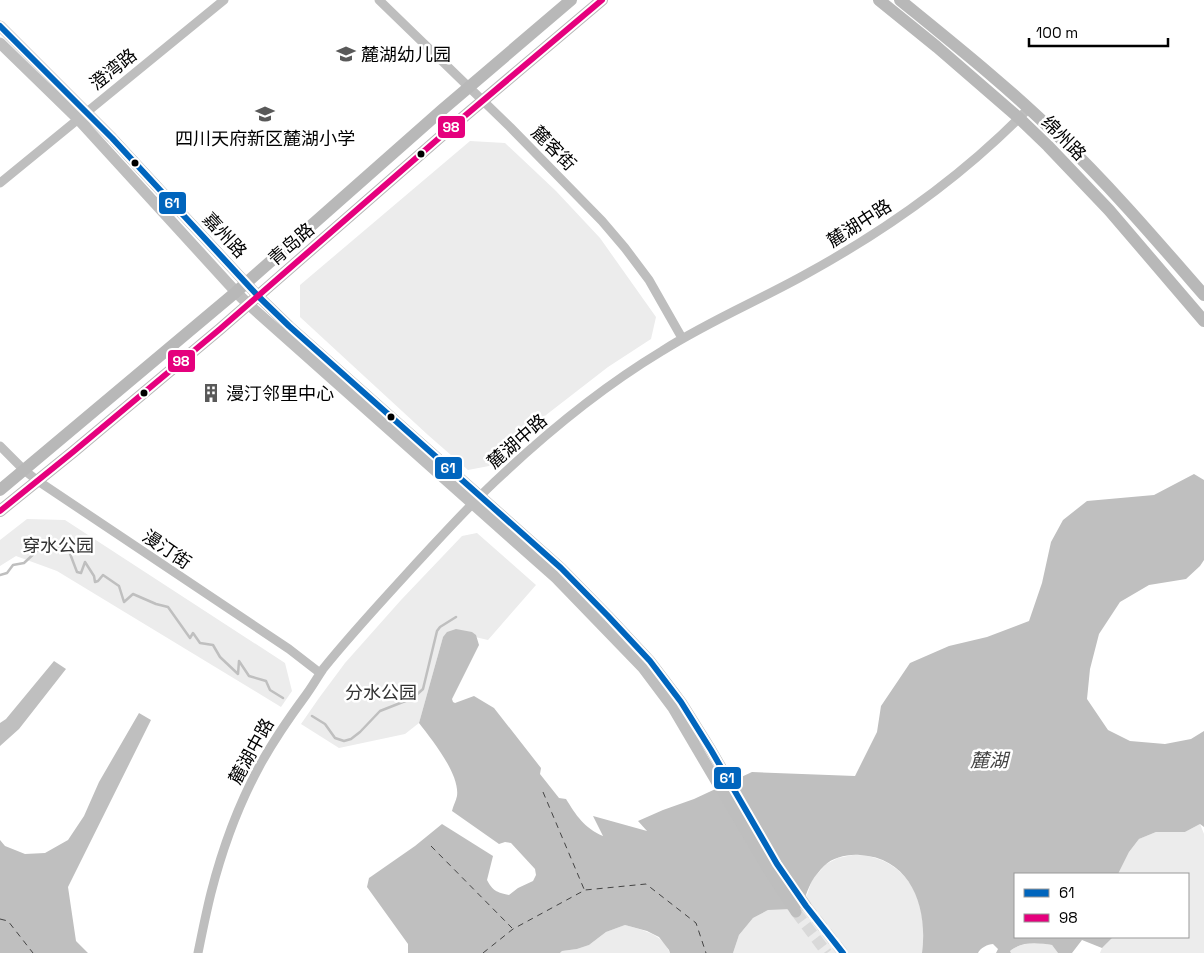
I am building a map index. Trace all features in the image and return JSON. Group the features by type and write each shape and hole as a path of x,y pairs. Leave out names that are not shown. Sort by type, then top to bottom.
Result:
{"main road":[{"name":"青岛路","path":"0,490 236,292 468,87 571,0"},
{"name":"青岛路","path":"0,511 253,300 602,0"},
{"name":"绵州路","path":"879,0 937,47 1019,118 1048,146 1109,210 1204,322"},
{"name":"绵州路","path":"900,0 1029,108 1059,137 1122,201 1204,295"}],"street":[{"name":"澄湾路","path":"0,183 224,0"},
{"name":"麓客街","path":"379,0 510,127 602,221 625,248 648,280 682,338"},
{"name":"嘉州路","path":"0,26 82,116 236,292 253,300 477,500"},
{"name":"嘉州路","path":"0,42 82,116 246,283 253,300"},
{"name":"麓湖中路","path":"198,953 211,892 239,809 259,768 282,728 320,673 376,607 477,500 531,449 578,409 614,382 682,338 807,274 879,230 938,189 988,147 1029,108"},
{"name":"漫汀街","path":"0,446 24,470 38,480 289,649 320,673"},
{"path":"477,500 561,568 650,661 681,702 777,864 806,906"},
{"path":"477,500 643,668 674,708 700,756 769,871 796,912"}],"green space":[{"path":"470,141 505,143 556,191 600,238 656,317 651,339 608,367 537,422 489,466 468,470 300,317 300,285"},
{"name":"穿水公园","path":"27,519 65,520 285,663 292,691 281,707 57,571 16,556 0,566 0,540"},
{"name":"分水公园","path":"477,533 536,585 488,640 458,633 443,637 419,723 405,734 339,748 301,724 345,663 401,600 462,536"},
{"path":"1200,824 1204,834 1204,953 1100,953 1102,948 1112,938 1189,938 1189,873 1118,873 1129,852 1139,839 1156,832 1185,832"},
{"path":"853,855 868,856 884,861 897,869 907,880 915,892 920,906 923,921 922,953 733,953 739,935 753,918 768,910 787,910 807,895 812,880 826,864 838,858"},
{"path":"625,925 657,937 667,946 670,953 560,953 589,945 606,932"},
{"path":"1040,943 1052,945 1058,953 1011,953 1010,951 1024,944"}],"water":[{"name":"麓湖","path":"1194,474 1204,480 1204,560 1186,579 1149,585 1120,602 1099,634 1090,669 1087,699 1108,730 1130,741 1165,744 1191,739 1204,731 1204,827 1200,824 1185,832 1156,832 1139,839 1129,852 1118,873 1014,873 1014,938 1112,938 1102,948 1082,940 1072,953 1058,953 1052,945 1036,943 1025,944 1015,948 1010,951 1011,953 996,953 998,949 993,944 980,949 978,953 922,953 922,920 919,903 913,889 904,876 892,865 878,858 860,855 841,857 832,860 824,866 812,881 800,909 768,910 753,918 739,935 733,953 670,953 659,937 647,931 625,925 606,932 589,945 560,953 408,953 408,944 367,887 369,878 415,846 442,824 493,856 487,880 495,890 509,895 518,888 533,881 536,875 535,869 511,843 499,844 452,811 457,796 454,778 444,758 419,723 443,637 447,632 456,629 472,632 476,635 479,645 452,699 453,702 455,703 474,696 494,708 541,768 540,774 559,798 566,799 577,816 596,833 603,836 593,816 647,831 638,821 694,799 752,772 855,776 877,732 881,706 910,663 949,646 987,637 1029,621 1042,583 1051,542 1063,520 1087,501 1154,495"},
{"path":"54,661 66,669 19,729 0,746 0,723 6,719"},
{"path":"139,713 151,720 68,887 76,941 88,953 0,953 0,840 5,846 25,854 45,853 68,840 84,816 99,782"}],"waterway":[{"path":"0,575 7,573 13,565 24,563 38,550 57,548 69,551 77,572 81,573 85,562 94,576 95,582 103,575 119,586 124,602 133,594 168,607 190,638 193,633 200,643 213,645 220,657 238,674 239,661 249,676 266,681 270,690 283,698"},
{"path":"312,716 325,724 335,738 344,741 351,739 360,732 380,711 413,698 423,689 437,631 456,617"}],"ferry route":[{"path":"543,792 584,889"},
{"path":"431,846 512,928"},
{"path":"483,953 513,929 585,890 646,884 696,923 706,953"},
{"path":"0,919 8,921 33,953"}],"tunnel":[{"path":"806,906 843,953"},
{"path":"796,912 827,953"}],"transit line":[{"name":"98","path":"0,511 220,329 454,125 602,0"},
{"name":"61","path":"0,26 112,138 258,296 289,326 561,568 650,661 681,702 777,864 806,906 843,953"}],"place":[{"name":"麓湖幼儿园","path":"346,54"},
{"name":"四川天府新区麓湖小学","path":"265,114"},
{"name":"漫汀邻里中心","path":"211,393"}]}
